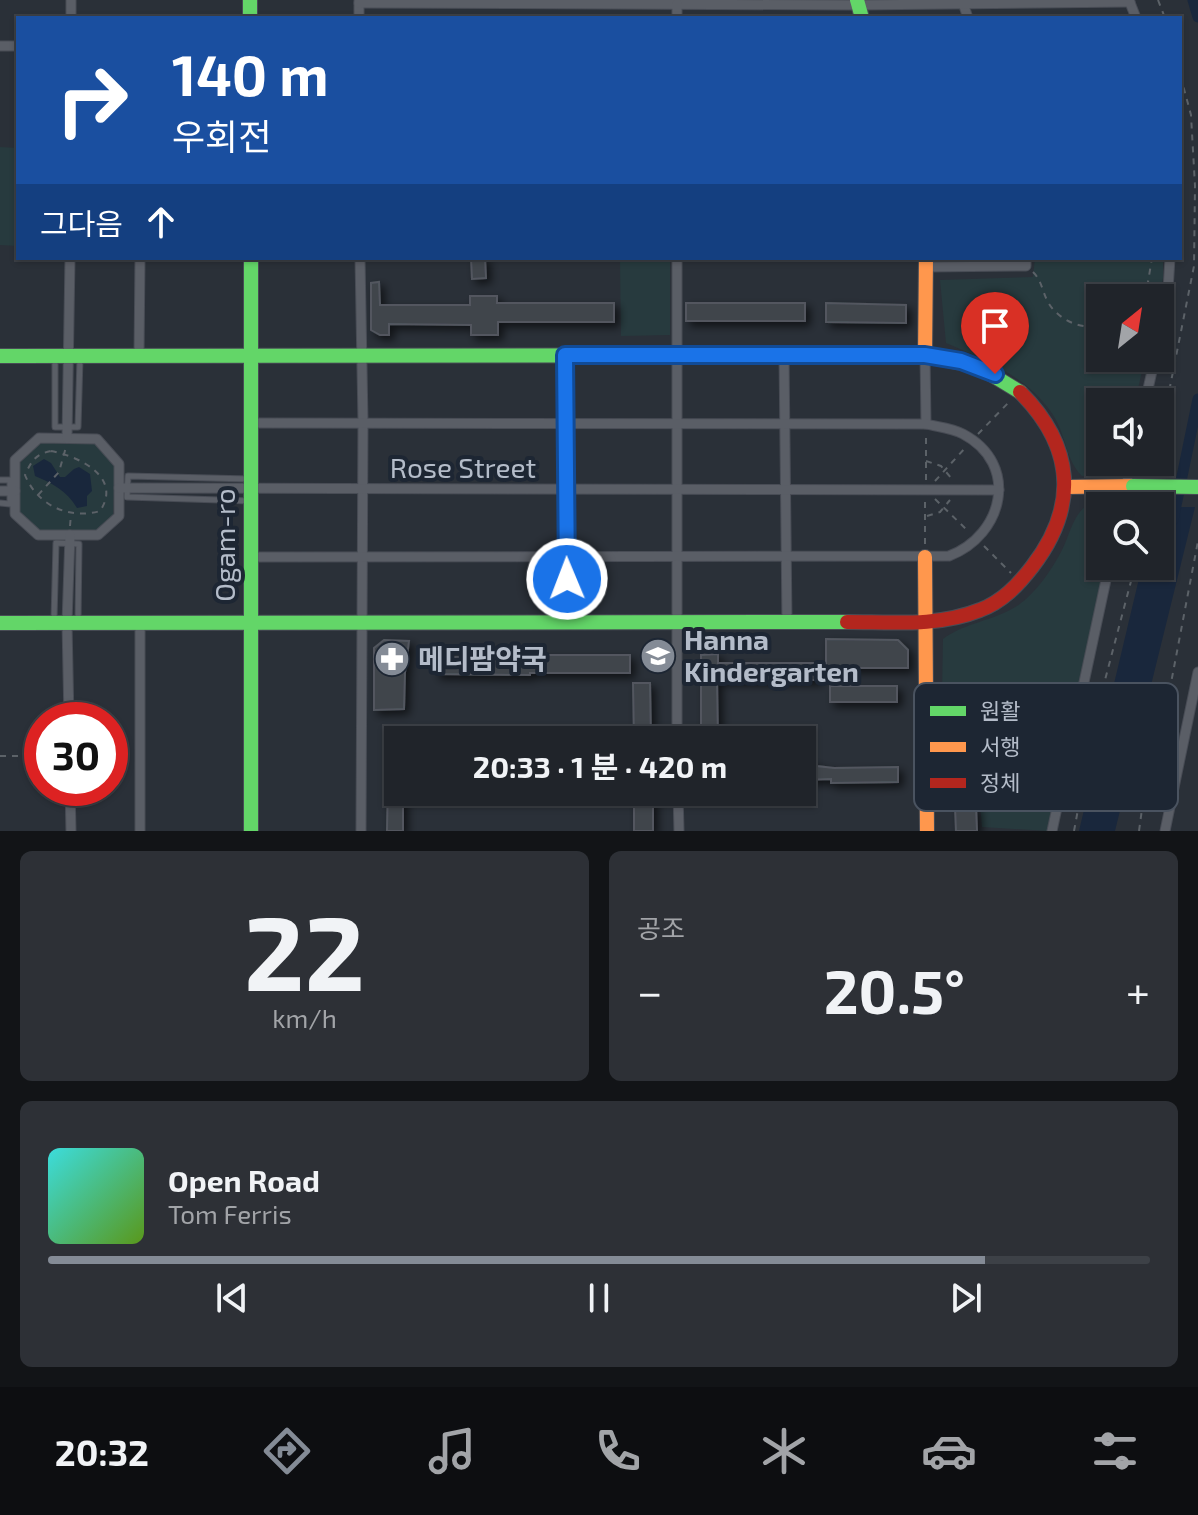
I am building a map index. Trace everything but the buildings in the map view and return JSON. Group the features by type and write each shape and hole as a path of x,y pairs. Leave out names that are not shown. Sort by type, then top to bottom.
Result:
{"street":[{"path":"359,1 755,2 859,8 962,2 1130,1"},
{"path":"677,4 677,16"},
{"path":"67,438 70,260"},
{"path":"139,355 140,260"},
{"name":"Ogam-ro","path":"251,260 251,831"},
{"path":"360,260 363,422 361,831"},
{"path":"677,260 677,726"},
{"path":"1168,284 1170,260"},
{"path":"926,424 926,263 1026,262"},
{"path":"565,355 567,623"},
{"path":"784,355 787,623"},
{"path":"0,356 925,355 977,365 1019,390 1043,417 1055,437 1062,453 1066,487 1051,541 1020,582 986,607 969,614 926,622 0,623"},
{"path":"251,423 926,424 961,433 979,446 993,464 999,490 992,520 977,540 949,556 251,557"},
{"path":"39,438 97,439 119,464 123,488 119,516 98,535 70,539 38,535 15,514 8,491 15,460 39,438"},
{"path":"1128,492 1130,476"},
{"path":"1066,487 1198,487"},
{"name":"Rose Street","path":"123,488 999,490"},
{"path":"69,702 70,539"},
{"path":"925,557 926,683"},
{"path":"1084,683 1106,580"},
{"path":"140,623 140,831"},
{"path":"1178,770 1198,672"},
{"path":"70,806 71,831"},
{"path":"678,806 679,831"},
{"path":"927,811 927,831"},
{"path":"1052,831 1056,811"},
{"path":"1165,831 1169,811"}],"lane":[{"path":"0,480 10,480 10,504 0,503"}],"path":[{"path":"1170,388 1194,266 1195,186 1191,115 1182,81"},
{"path":"1150,284 1152,260"},
{"path":"1026,262 1037,275 1054,311 1079,326 1086,326"},
{"path":"38,495 59,472 66,454 67,438"},
{"path":"51,451 81,459 97,473 106,488 105,503 100,511 94,513 66,513 38,495 25,475 32,461 41,453 51,451"},
{"path":"1170,683 1198,541"},
{"path":"1104,683 1131,580"},
{"path":"128,755 140,755"},
{"path":"0,756 24,756"},
{"path":"1074,831 1078,811"},
{"path":"1139,831 1141,811"}],"green space":[{"path":"0,147 16,148 16,246 0,245"},
{"path":"620,260 670,260 670,335 621,336"},
{"path":"1035,260 1163,260 1162,284 1086,284 1086,372 1142,372 1138,388 1086,388 1086,476 1077,470 1056,420 1035,393 1007,372 946,343 940,280 1033,277"},
{"path":"40,443 97,443 115,464 113,516 97,532 40,532 20,512 20,463"},
{"path":"1086,506 1086,580 1103,580 1080,683 942,683 943,639 1018,606 1027,598 1050,571 1075,520"},
{"path":"981,811 1052,811 1048,831 982,827"}],"water":[{"path":"44,459 51,463 60,477 79,467 90,474 92,491 87,496 87,506 77,508 59,488 35,476 33,466"},
{"path":"1174,507 1195,507 1152,683 1114,683 1139,580 1174,580"},
{"path":"1084,811 1120,811 1115,831 1079,831"}],"waterway":[{"path":"1193,0 1198,17"},
{"path":"1174,515 1198,399"}],"traffic: fast":[{"path":"250,0 250,16"},
{"path":"857,0 861,16"},
{"path":"251,260 251,831"},
{"path":"0,356 925,355 979,367 1020,392"},
{"path":"1133,486 1198,487"},
{"path":"0,623 847,622"}],"traffic: slow":[{"path":"925,355 926,260"},
{"path":"1066,487 1133,486"},
{"path":"925,557 926,683"},
{"path":"927,811 927,831"}],"traffic: jam":[{"path":"847,622 914,622 964,615 988,607 1002,598 1032,567 1058,522 1064,477 1060,455 1051,434 1020,392"}],"place":[{"name":"Hanna Kindergarten","path":"658,656"},
{"name":"메디팜약국","path":"392,659"}],"route":[{"path":"567,579 565,355 925,355 977,365 995,374"}]}
